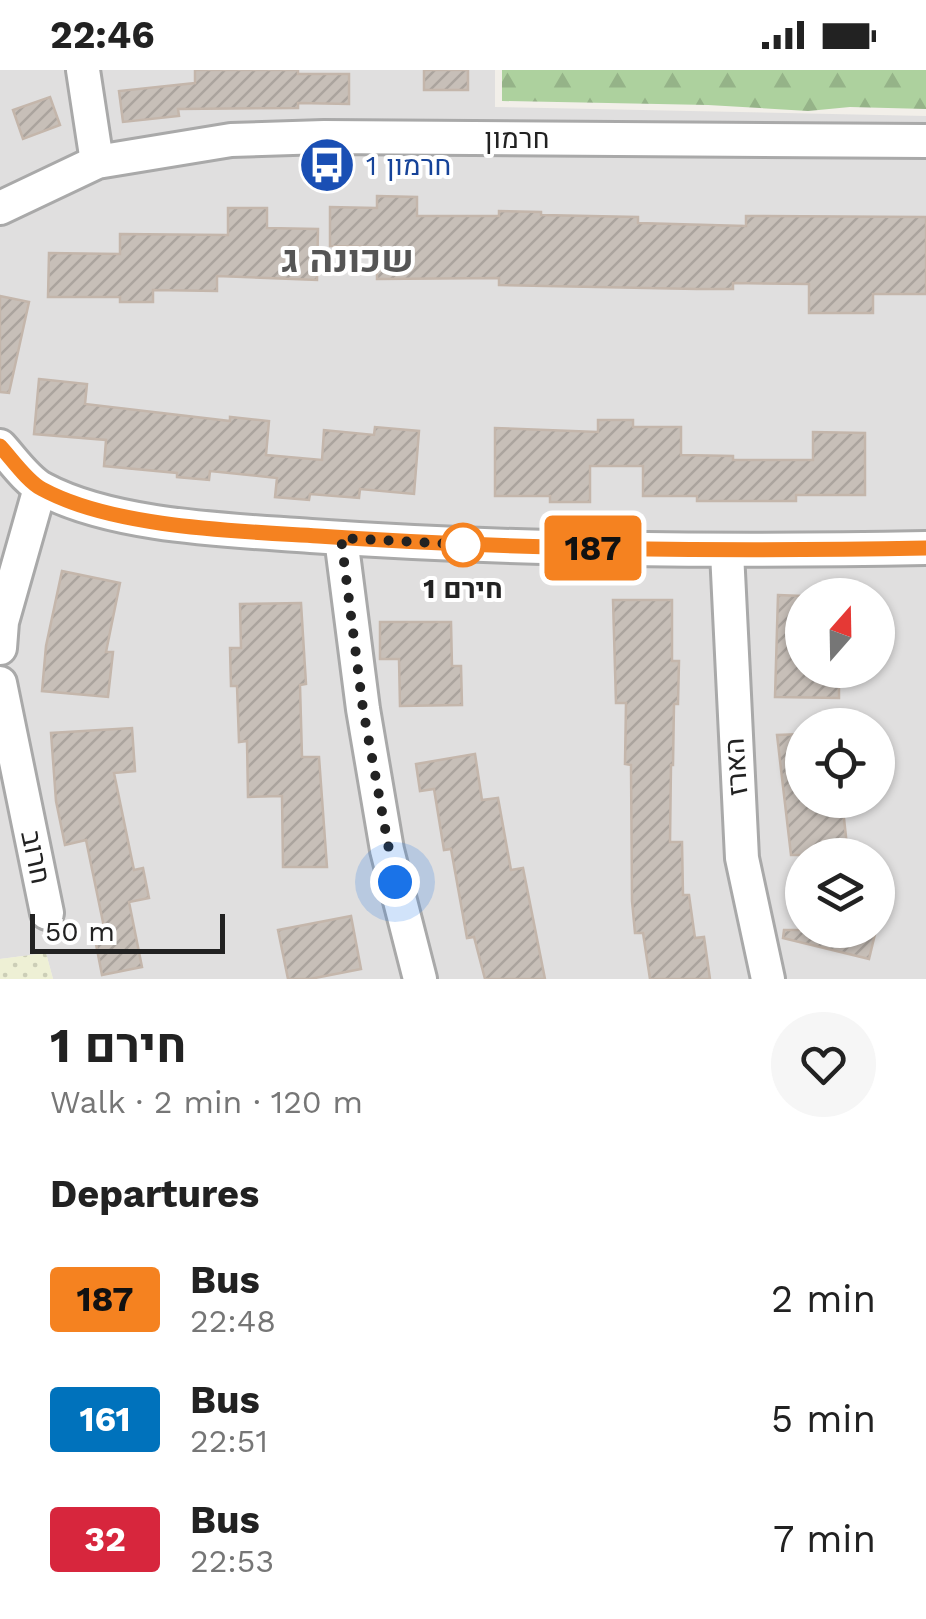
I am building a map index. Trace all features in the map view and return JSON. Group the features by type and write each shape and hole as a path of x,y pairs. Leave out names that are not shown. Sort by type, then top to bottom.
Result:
{"street":[{"path":"83,70 97,162"},
{"name":"חרמון","path":"0,208 97,162 231,140 926,140"},
{"path":"0,446 40,488 102,510 190,527 452,544 727,552 926,548"},
{"path":"0,648 2,622 40,488"},
{"path":"341,538 363,709 387,850 420,979"},
{"name":"הארז","path":"727,552 742,858 768,979"},
{"name":"חרוב","path":"0,683 47,913"}],"shaded area":[{"path":"0,70 495,70 495,107 926,116 926,979 53,979 46,953 0,959"}],"green space":[{"path":"502,70 926,70 926,109 850,107 808,111 502,101"},
{"path":"46,953 53,979 0,979 0,959"}],"building":[{"path":"195,70 349,74 349,104 178,109 179,116 123,122 119,91 195,83"},
{"path":"424,70 468,70 468,90 424,90"},
{"path":"50,97 60,125 23,139 13,110"},
{"path":"377,196 417,197 417,216 541,212 638,217 638,223 746,226 746,216 926,217 926,294 873,294 873,313 809,313 809,284 733,283 733,289 697,289 499,285 499,278 377,279 377,247 330,246 330,207 377,208"},
{"path":"228,208 267,208 267,228 318,229 317,280 217,276 217,291 153,290 153,302 120,302 120,297 48,297 49,253 120,254 120,234 228,235"},
{"path":"0,296 29,302 9,393 0,392"},
{"path":"39,379 87,384 85,404 230,421 230,417 269,421 266,455 322,460 324,430 374,435 375,427 419,431 414,494 360,489 359,498 310,494 309,500 275,497 277,478 210,471 209,480 104,466 106,440 34,434"},
{"path":"598,420 633,420 633,427 681,427 681,455 733,456 733,460 813,460 813,432 865,433 865,495 796,495 796,501 697,501 697,496 643,496 643,466 590,466 590,502 550,502 550,496 495,496 495,428 598,432"},
{"path":"62,571 120,583 106,652 113,652 108,697 42,691 46,646"},
{"path":"778,595 785,595 785,688 839,688 839,698 775,697"},
{"path":"613,600 672,600 672,661 679,661 670,842 682,842 683,895 689,895 695,938 704,937 710,979 650,979 643,933 635,933 631,765 625,764 626,703 616,703"},
{"path":"301,603 306,684 300,685 302,757 319,757 327,867 283,867 282,796 248,797 247,741 239,742 237,686 231,686 230,648 241,648 240,604"},
{"path":"380,622 451,622 452,666 461,666 462,705 400,706 399,659 380,659"},
{"path":"132,728 135,771 114,773 134,870 143,868 149,898 129,902 142,967 102,975 94,934 105,932 86,840 65,845 56,801 51,733"},
{"path":"777,735 785,735 785,804"},
{"path":"475,754 482,800 498,798 511,870 523,868 545,979 485,979 474,937 467,938 451,849 444,850 434,789 420,791 416,764"},
{"path":"787,818 844,818 846,838 789,838"},
{"path":"351,916 361,969 288,979 278,930"},
{"path":"824,948 872,948 869,959"}],"bus line":[{"name":"187","path":"0,446 40,488 102,510 190,527 432,544 727,552 926,548"}],"place":[{"name":"חרמון 1","path":"327,165"},
{"name":"חירם 1","path":"463,545"}],"district":[{"name":"שכונה ג","path":"348,259"}],"route":[{"path":"395,882 363,709 341,538 471,545 463,545"}]}
